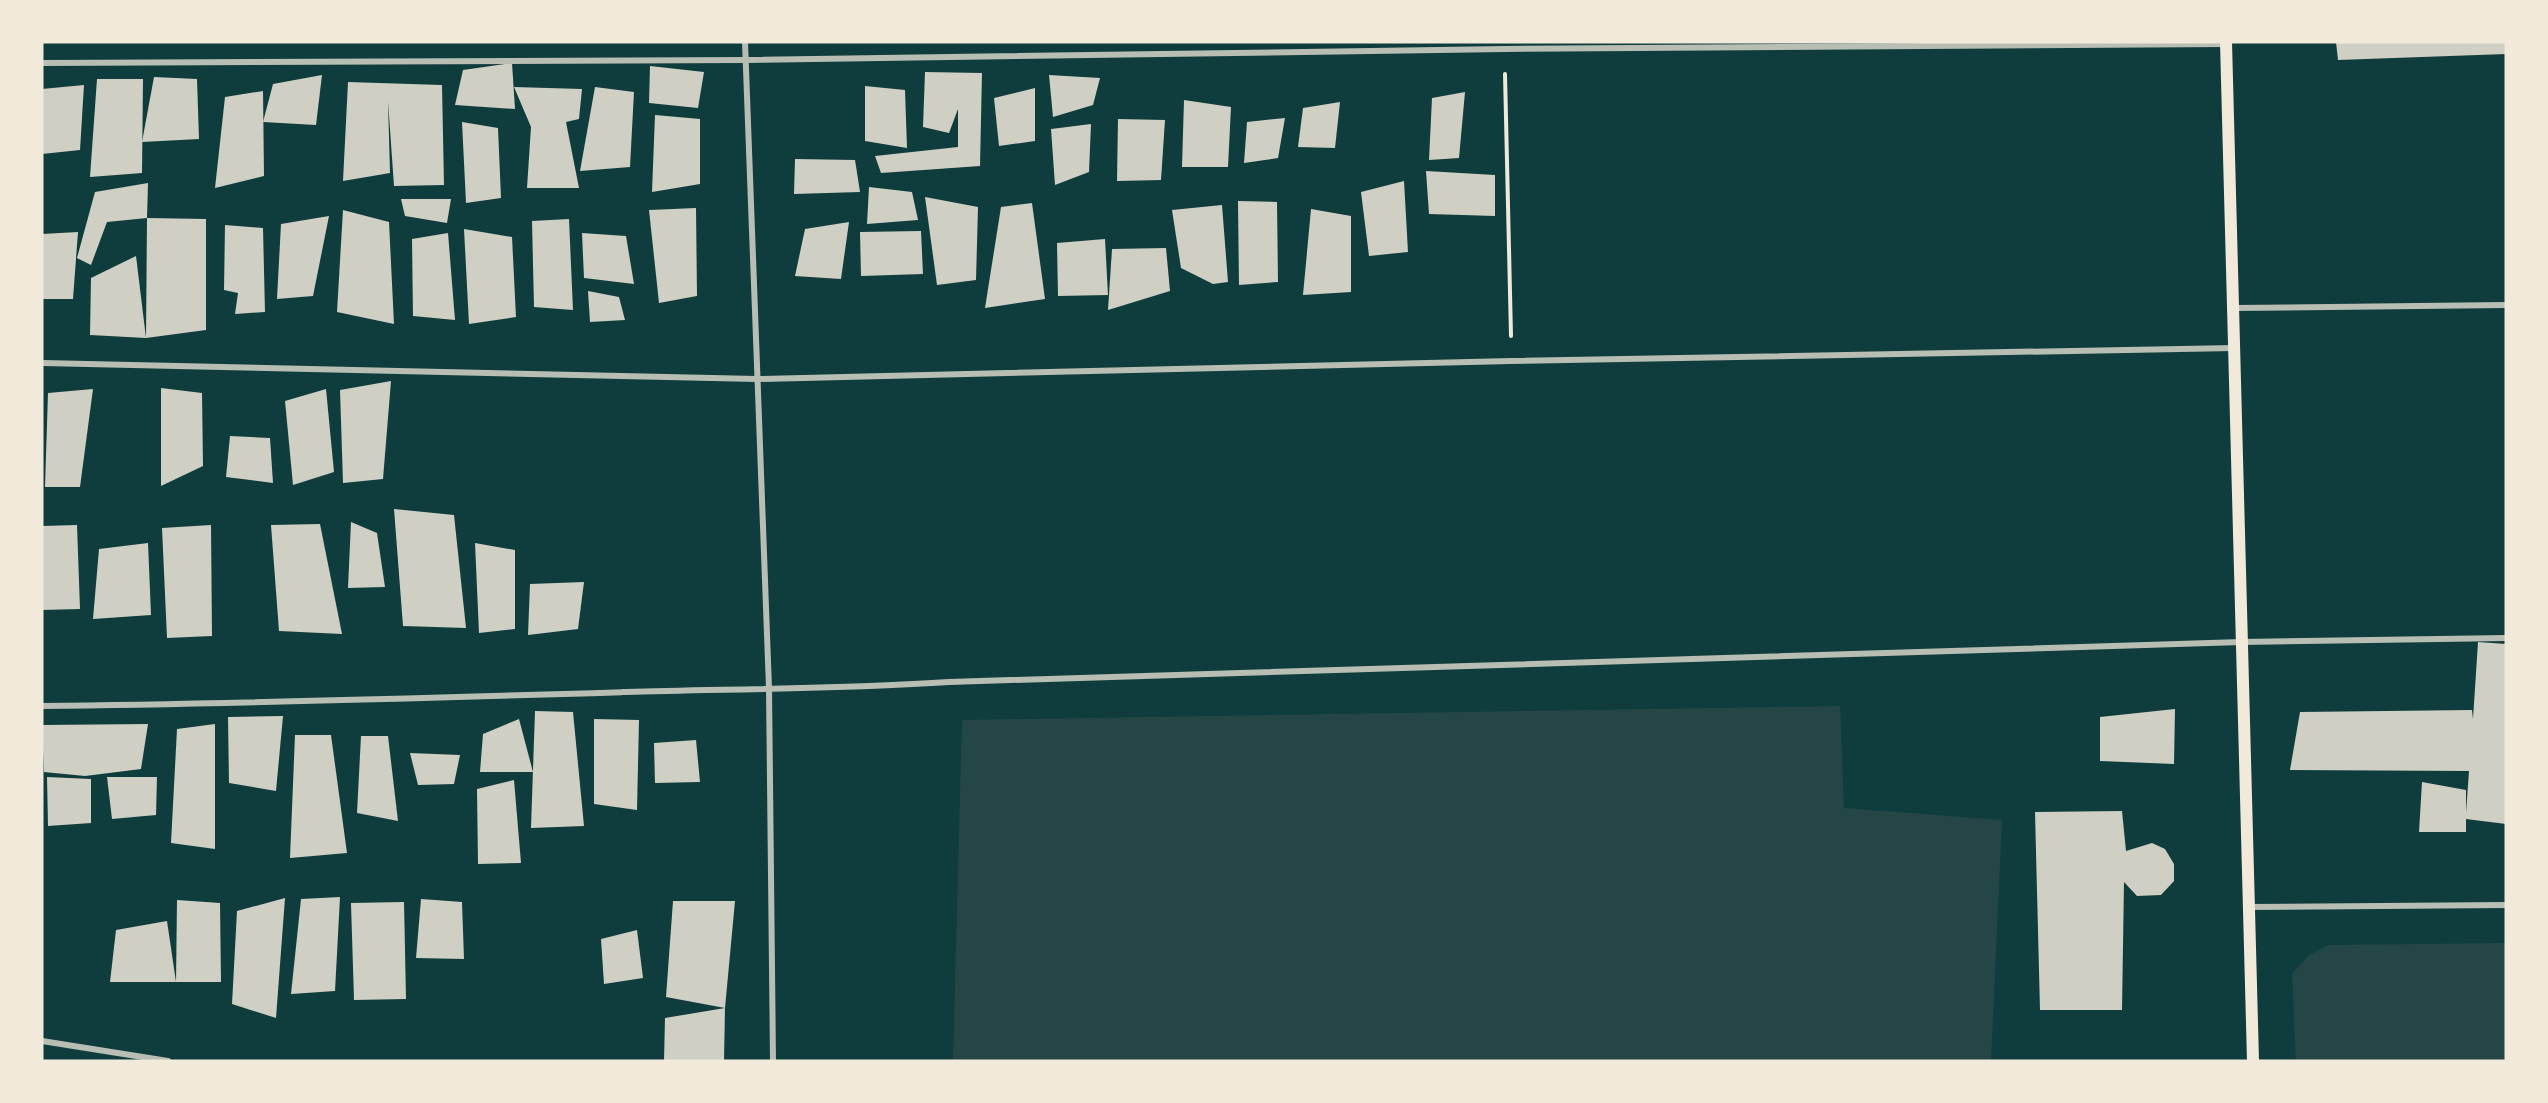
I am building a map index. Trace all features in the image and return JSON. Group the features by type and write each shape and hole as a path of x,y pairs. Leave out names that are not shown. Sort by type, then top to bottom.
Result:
{"main road":[{"path":"2226,43 2253,1061"}],"street":[{"path":"745,42 769,688 773,1061"},
{"path":"42,63 746,60 1505,49 2226,43"},
{"path":"2233,308 2506,305"},
{"path":"42,363 757,379 1511,361 2235,348"},
{"path":"42,706 232,704 866,687 961,681 2242,642 2506,638"},
{"path":"2249,907 2506,905"},
{"path":"42,1041 168,1061"}],"path":[{"path":"1505,49 1511,361"}],"shaded area":[{"path":"1840,706 1844,808 2002,820 1991,1061 953,1061 962,720"},
{"path":"2506,943 2506,1061 2296,1061 2292,974 2309,955 2329,945"}],"building":[{"path":"2336,42 2506,42 2506,54 2338,60"},
{"path":"512,63 515,109 455,105 463,70"},
{"path":"650,66 704,72 698,108 649,103"},
{"path":"925,72 982,73 980,166 881,173 875,156 958,147 958,109 949,133 923,127"},
{"path":"322,75 316,125 263,122 273,84"},
{"path":"1049,75 1100,78 1093,105 1053,117"},
{"path":"154,77 197,79 199,139 142,142"},
{"path":"97,79 143,79 142,173 90,177"},
{"path":"348,82 442,85 444,185 394,186 388,101 390,173 343,181"},
{"path":"84,85 80,150 42,154 42,89"},
{"path":"865,86 905,90 907,148 865,141"},
{"path":"514,87 582,89 579,119 566,122 579,188 527,188 531,127"},
{"path":"595,87 634,92 630,167 580,171"},
{"path":"1035,88 1035,141 999,146 994,98"},
{"path":"263,91 264,176 215,188 225,97"},
{"path":"1465,92 1459,158 1429,160 1432,98"},
{"path":"1184,100 1231,107 1228,167 1182,167"},
{"path":"1340,102 1335,148 1298,147 1303,108"},
{"path":"655,115 700,119 700,184 652,192"},
{"path":"1285,118 1278,158 1244,163 1247,122"},
{"path":"1118,119 1165,120 1161,180 1117,181"},
{"path":"462,122 498,128 501,198 466,203"},
{"path":"1091,124 1089,172 1055,185 1051,129"},
{"path":"795,159 855,160 860,192 794,194"},
{"path":"1426,171 1495,175 1495,216 1429,214"},
{"path":"1404,181 1408,252 1369,256 1361,192"},
{"path":"148,183 147,218 107,222 91,265 77,258 95,192"},
{"path":"869,187 912,192 918,220 867,224"},
{"path":"925,197 978,207 976,280 937,285"},
{"path":"401,199 451,199 447,223 405,216"},
{"path":"1238,201 1277,202 1278,282 1239,285"},
{"path":"1032,203 1045,299 985,308 1001,207"},
{"path":"1222,205 1228,282 1213,284 1181,268 1172,210"},
{"path":"696,208 697,296 659,303 649,210"},
{"path":"1311,209 1351,216 1351,292 1303,295"},
{"path":"343,210 389,222 394,324 337,312"},
{"path":"329,216 313,296 277,299 281,224"},
{"path":"147,218 206,219 206,330 146,338"},
{"path":"569,219 573,310 534,307 532,221"},
{"path":"849,222 841,279 795,276 805,229"},
{"path":"225,225 263,228 265,312 235,314 238,293 224,290"},
{"path":"464,229 512,237 516,317 469,324"},
{"path":"921,231 923,274 861,276 860,232"},
{"path":"78,232 73,299 42,299 42,234"},
{"path":"448,233 455,320 413,316 412,239"},
{"path":"582,233 626,236 634,284 584,278"},
{"path":"1105,239 1108,295 1058,296 1057,243"},
{"path":"1166,248 1170,291 1108,310 1112,249"},
{"path":"136,256 146,338 90,335 91,278"},
{"path":"588,291 619,297 625,320 590,322"},
{"path":"391,381 383,479 343,483 340,390"},
{"path":"161,388 202,393 203,466 161,486"},
{"path":"93,389 80,487 45,487 48,393"},
{"path":"326,389 334,472 293,485 285,401"},
{"path":"230,436 270,438 273,483 226,477"},
{"path":"394,509 454,515 466,628 403,626"},
{"path":"351,522 377,533 385,587 348,588"},
{"path":"320,524 342,634 279,631 271,525"},
{"path":"77,525 80,609 42,610 42,526"},
{"path":"211,525 212,636 167,638 162,528"},
{"path":"148,543 151,615 93,619 99,549"},
{"path":"475,543 515,550 515,629 479,633"},
{"path":"584,582 578,629 528,635 530,584"},
{"path":"2478,642 2506,644 2506,824 2466,819 2466,832 2419,832 2422,782 2466,790 2466,813 2469,771 2290,770 2300,712 2472,710 2473,719"},
{"path":"2175,709 2174,764 2100,761 2100,717"},
{"path":"535,711 573,712 584,826 531,828"},
{"path":"283,716 276,791 229,783 228,717"},
{"path":"519,719 533,772 480,772 483,734"},
{"path":"594,719 639,720 637,810 594,804"},
{"path":"148,724 141,769 85,776 44,772 42,725"},
{"path":"215,724 215,849 171,843 177,729"},
{"path":"295,735 331,735 347,853 290,858"},
{"path":"361,736 388,736 398,821 357,813"},
{"path":"696,740 700,782 655,783 654,743"},
{"path":"410,753 460,755 454,784 418,785"},
{"path":"47,777 91,779 91,823 48,826"},
{"path":"107,777 157,777 156,815 112,819"},
{"path":"514,780 521,863 478,864 477,789"},
{"path":"2122,811 2126,851 2152,843 2165,849 2174,864 2174,881 2161,895 2137,896 2124,882 2122,1010 2040,1010 2035,812"},
{"path":"340,897 335,991 291,994 301,899"},
{"path":"285,898 276,1018 232,1004 237,911"},
{"path":"421,899 462,902 464,959 416,958"},
{"path":"177,900 220,903 221,982 176,982"},
{"path":"673,901 735,901 725,1008 666,997"},
{"path":"404,902 406,999 354,1000 351,903"},
{"path":"167,921 176,982 110,982 116,930"},
{"path":"637,930 643,978 604,984 601,939"},
{"path":"725,1008 724,1061 664,1061 665,1018"}]}
